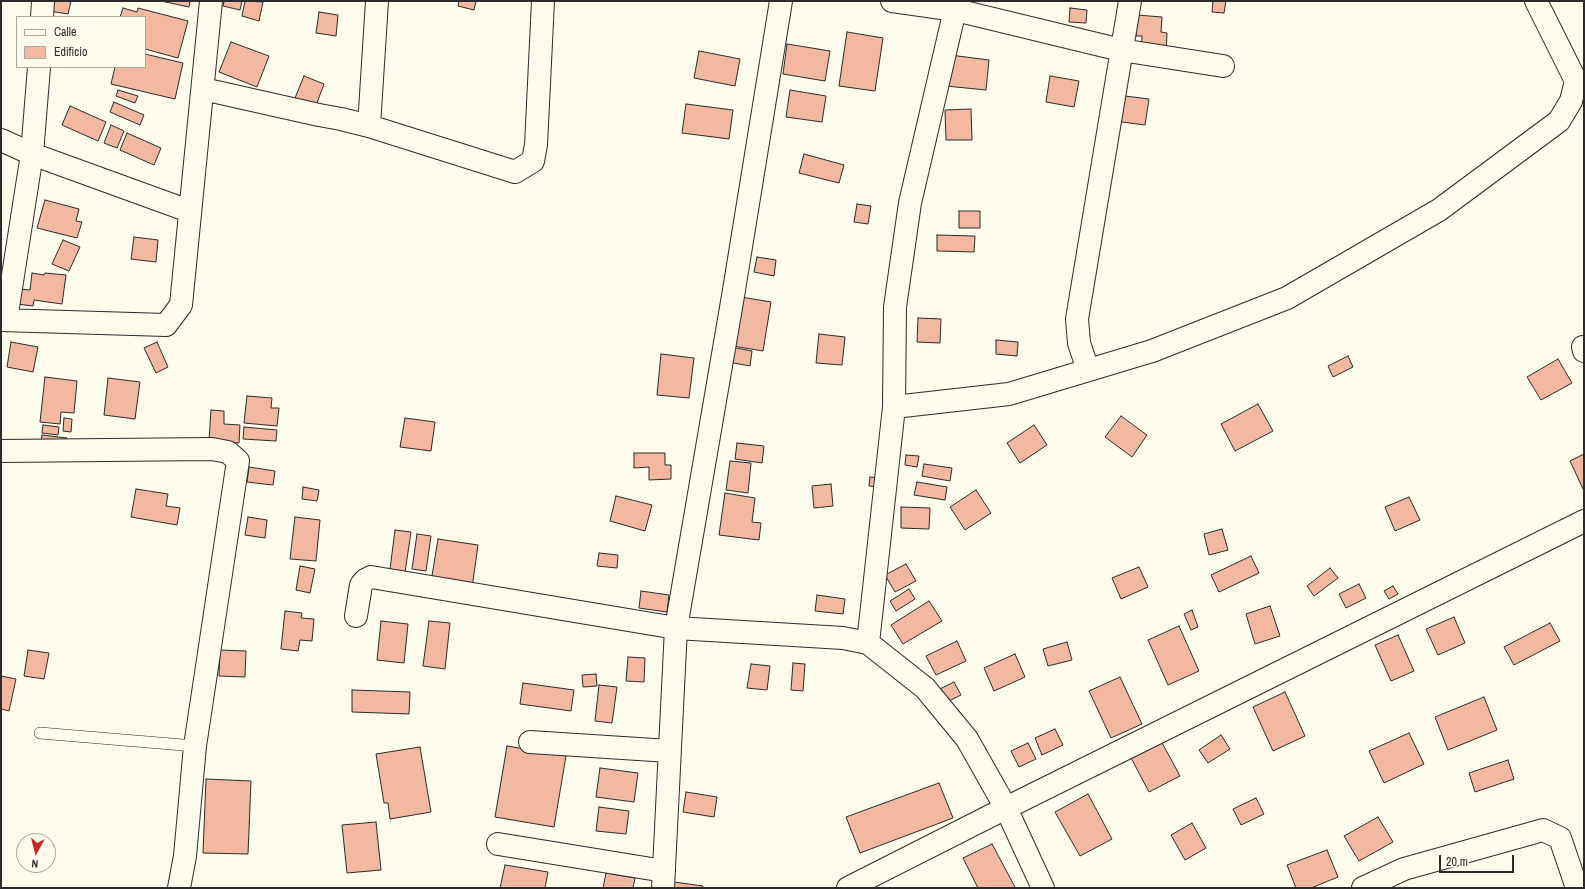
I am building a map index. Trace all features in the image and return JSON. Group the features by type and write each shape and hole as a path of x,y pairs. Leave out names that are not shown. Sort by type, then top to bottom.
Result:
{"street":[{"path":"42,16 43,1"},
{"path":"39,68 32,154 3,320 166,325 181,305 189,211 203,90 211,1"},
{"path":"369,126 377,1"},
{"path":"203,90 369,126 515,172 533,161 536,145 543,1"},
{"path":"498,844 664,880 676,628 781,1"},
{"path":"892,1 956,6 1121,50 1223,66"},
{"path":"1088,370 1079,343 1077,319 1130,1"},
{"path":"894,407 1009,394 1152,352 1287,298 1438,210 1559,121 1571,101 1576,81 1536,1"},
{"path":"868,643 894,407 895,307 910,203 956,6"},
{"path":"1,140 32,154 189,211"},
{"path":"1,452 212,449 228,452 238,461 195,746 185,856 179,888"},
{"path":"855,887 1006,808 1584,521"},
{"path":"356,616 361,585 365,580 371,577 676,628 843,638 868,643 925,688 967,739 1006,808 1043,888"},
{"path":"530,742 669,751"},
{"path":"1363,888 1404,869 1543,830 1560,838 1577,888"}],"lane":[{"path":"40,732 195,746"}],"building":[{"path":"51,1 71,1 68,14 49,11"},
{"path":"161,1 190,1 189,7"},
{"path":"224,1 242,1 240,10 223,6"},
{"path":"245,1 263,2 259,21 242,16"},
{"path":"459,1 476,1 474,10 458,6"},
{"path":"1213,1 1226,1 1224,13 1212,12"},
{"path":"123,8 137,12 138,8 188,21 178,58 146,49 146,16 120,16"},
{"path":"1070,8 1087,10 1086,23 1069,22"},
{"path":"319,12 338,15 336,36 316,33"},
{"path":"1137,15 1162,17 1161,32 1167,33 1166,54 1141,52 1142,36 1136,36"},
{"path":"847,32 883,38 875,91 839,86"},
{"path":"231,42 269,56 257,87 219,72"},
{"path":"787,44 830,51 825,81 783,74"},
{"path":"699,51 740,59 735,86 694,78"},
{"path":"146,54 183,63 175,99 111,84 115,68 146,68"},
{"path":"950,55 989,60 986,90 946,86"},
{"path":"304,76 324,84 314,111 293,103"},
{"path":"1050,76 1079,81 1074,107 1046,102"},
{"path":"118,90 138,96 135,103 116,96"},
{"path":"790,90 826,96 822,122 786,117"},
{"path":"1117,95 1149,99 1145,125 1114,121"},
{"path":"114,102 144,115 140,125 110,112"},
{"path":"686,104 733,110 729,139 682,133"},
{"path":"70,106 106,122 98,141 62,125"},
{"path":"971,109 972,140 946,140 945,110"},
{"path":"111,125 124,131 117,148 104,143"},
{"path":"127,133 161,148 154,165 120,150"},
{"path":"804,154 844,165 839,183 799,173"},
{"path":"45,200 79,209 76,221 82,222 77,238 37,228"},
{"path":"857,204 871,206 868,224 854,222"},
{"path":"959,211 980,211 980,228 959,228"},
{"path":"937,235 975,236 974,252 937,251"},
{"path":"134,237 158,240 156,262 131,259"},
{"path":"63,240 80,247 69,271 52,264"},
{"path":"757,257 776,260 774,276 754,272"},
{"path":"32,273 44,275 45,273 66,275 62,304 34,300 33,306 17,304 19,289 30,290"},
{"path":"741,297 771,302 763,351 733,346"},
{"path":"918,318 941,319 940,343 917,342"},
{"path":"819,334 845,337 842,365 816,363"},
{"path":"996,340 1018,342 1017,356 996,354"},
{"path":"11,342 38,347 33,372 7,367"},
{"path":"157,342 168,367 156,373 144,348"},
{"path":"731,347 752,351 750,366 728,362"},
{"path":"661,354 694,358 689,398 657,395"},
{"path":"1348,356 1353,367 1333,377 1328,366"},
{"path":"1558,359 1572,383 1541,400 1527,377"},
{"path":"45,377 77,381 74,413 61,412 60,424 40,422"},
{"path":"108,378 140,382 135,419 104,415"},
{"path":"247,396 272,398 271,408 279,408 277,426 244,423"},
{"path":"1258,404 1273,431 1235,451 1221,424"},
{"path":"211,410 224,411 224,424 240,425 239,443 209,441"},
{"path":"1121,416 1147,435 1132,457 1105,437"},
{"path":"64,418 72,419 71,432 63,431"},
{"path":"405,418 435,422 431,451 400,447"},
{"path":"43,425 59,427 58,435 42,433"},
{"path":"1034,425 1047,445 1020,463 1007,443"},
{"path":"244,427 277,430 276,441 243,439"},
{"path":"42,435 67,438 66,445 41,443"},
{"path":"737,443 764,446 762,463 735,459"},
{"path":"634,453 665,453 665,465 671,465 671,479 649,480 649,467 634,468"},
{"path":"1584,454 1584,491 1570,461"},
{"path":"906,455 919,456 917,467 905,465"},
{"path":"730,461 751,463 748,493 726,490"},
{"path":"924,464 952,468 950,481 922,476"},
{"path":"249,467 275,471 273,485 247,482"},
{"path":"870,477 879,478 878,487 869,486"},
{"path":"917,482 947,487 945,500 914,495"},
{"path":"831,484 833,506 814,508 812,486"},
{"path":"303,487 319,490 317,501 302,499"},
{"path":"136,489 168,494 166,506 180,508 177,525 131,517"},
{"path":"976,490 991,513 965,530 950,507"},
{"path":"725,493 755,498 752,522 761,523 759,540 719,535"},
{"path":"616,496 652,505 645,531 610,521"},
{"path":"1409,497 1420,520 1395,531 1385,507"},
{"path":"901,507 930,508 929,529 901,528"},
{"path":"248,517 267,520 265,538 245,535"},
{"path":"295,517 320,520 316,561 290,559"},
{"path":"1222,529 1228,550 1209,555 1204,534"},
{"path":"395,530 411,532 404,579 389,577"},
{"path":"417,534 431,536 426,571 412,569"},
{"path":"438,539 478,545 472,588 431,582"},
{"path":"599,553 618,555 617,568 597,566"},
{"path":"1251,556 1259,573 1219,592 1211,575"},
{"path":"906,564 916,581 895,592 885,575"},
{"path":"300,566 315,569 310,593 296,590"},
{"path":"1139,567 1148,587 1121,599 1112,578"},
{"path":"1330,568 1338,578 1314,596 1307,586"},
{"path":"1359,584 1366,598 1346,608 1339,594"},
{"path":"1393,586 1398,594 1389,599 1384,591"},
{"path":"909,589 915,599 896,611 890,601"},
{"path":"641,591 669,595 667,612 639,608"},
{"path":"817,595 845,599 843,614 815,611"},
{"path":"929,601 942,621 903,644 891,625"},
{"path":"1270,606 1280,636 1255,644 1246,614"},
{"path":"1192,610 1198,627 1191,630 1184,614"},
{"path":"285,611 302,613 301,618 314,619 312,641 300,640 298,651 281,649"},
{"path":"1454,617 1465,643 1438,655 1426,629"},
{"path":"381,621 408,624 404,663 377,660"},
{"path":"429,621 450,623 445,669 423,666"},
{"path":"1550,623 1560,641 1514,665 1504,647"},
{"path":"1179,626 1199,671 1168,685 1148,640"},
{"path":"1398,635 1414,671 1391,681 1375,645"},
{"path":"957,641 966,661 936,675 926,656"},
{"path":"1067,642 1072,660 1048,666 1043,649"},
{"path":"28,650 49,653 44,679 24,676"},
{"path":"220,650 246,651 245,677 219,676"},
{"path":"1015,654 1025,677 994,691 984,668"},
{"path":"628,657 645,658 644,682 626,681"},
{"path":"793,663 805,664 803,691 791,690"},
{"path":"751,664 770,666 767,690 747,688"},
{"path":"596,674 597,686 583,687 582,675"},
{"path":"1,676 16,679 9,711 1,709"},
{"path":"1120,677 1142,724 1111,738 1089,691"},
{"path":"954,682 961,695 943,704 936,691"},
{"path":"523,683 574,690 571,711 520,704"},
{"path":"599,685 617,687 612,723 595,721"},
{"path":"352,690 410,692 409,714 352,712"},
{"path":"1285,692 1305,736 1273,751 1253,707"},
{"path":"1484,697 1497,730 1448,750 1435,717"},
{"path":"1055,729 1063,745 1042,755 1035,738"},
{"path":"1409,733 1424,764 1384,783 1369,751"},
{"path":"1221,735 1230,749 1208,763 1199,750"},
{"path":"1160,739 1180,776 1149,792 1129,754"},
{"path":"1028,743 1036,759 1019,767 1011,751"},
{"path":"507,746 566,756 554,827 495,817"},
{"path":"420,747 431,812 390,819 388,803 384,803 376,754"},
{"path":"1508,760 1514,779 1475,792 1469,773"},
{"path":"600,768 638,773 634,802 596,797"},
{"path":"206,779 251,781 248,854 203,853"},
{"path":"939,783 953,818 860,853 846,817"},
{"path":"686,792 717,797 714,817 683,812"},
{"path":"1088,794 1112,839 1080,856 1055,812"},
{"path":"1256,798 1264,814 1241,825 1233,809"},
{"path":"599,807 629,811 626,834 596,831"},
{"path":"1378,817 1393,842 1359,861 1344,836"},
{"path":"376,822 381,870 347,873 342,825"},
{"path":"1192,823 1206,848 1185,860 1171,835"},
{"path":"992,844 1015,887 1014,888 978,888 963,858"},
{"path":"1327,850 1338,877 1311,888 1296,888 1287,865"},
{"path":"505,865 548,872 545,888 500,888"},
{"path":"606,873 635,878 633,888 603,888"},
{"path":"674,882 703,886 702,888 673,888"}]}
